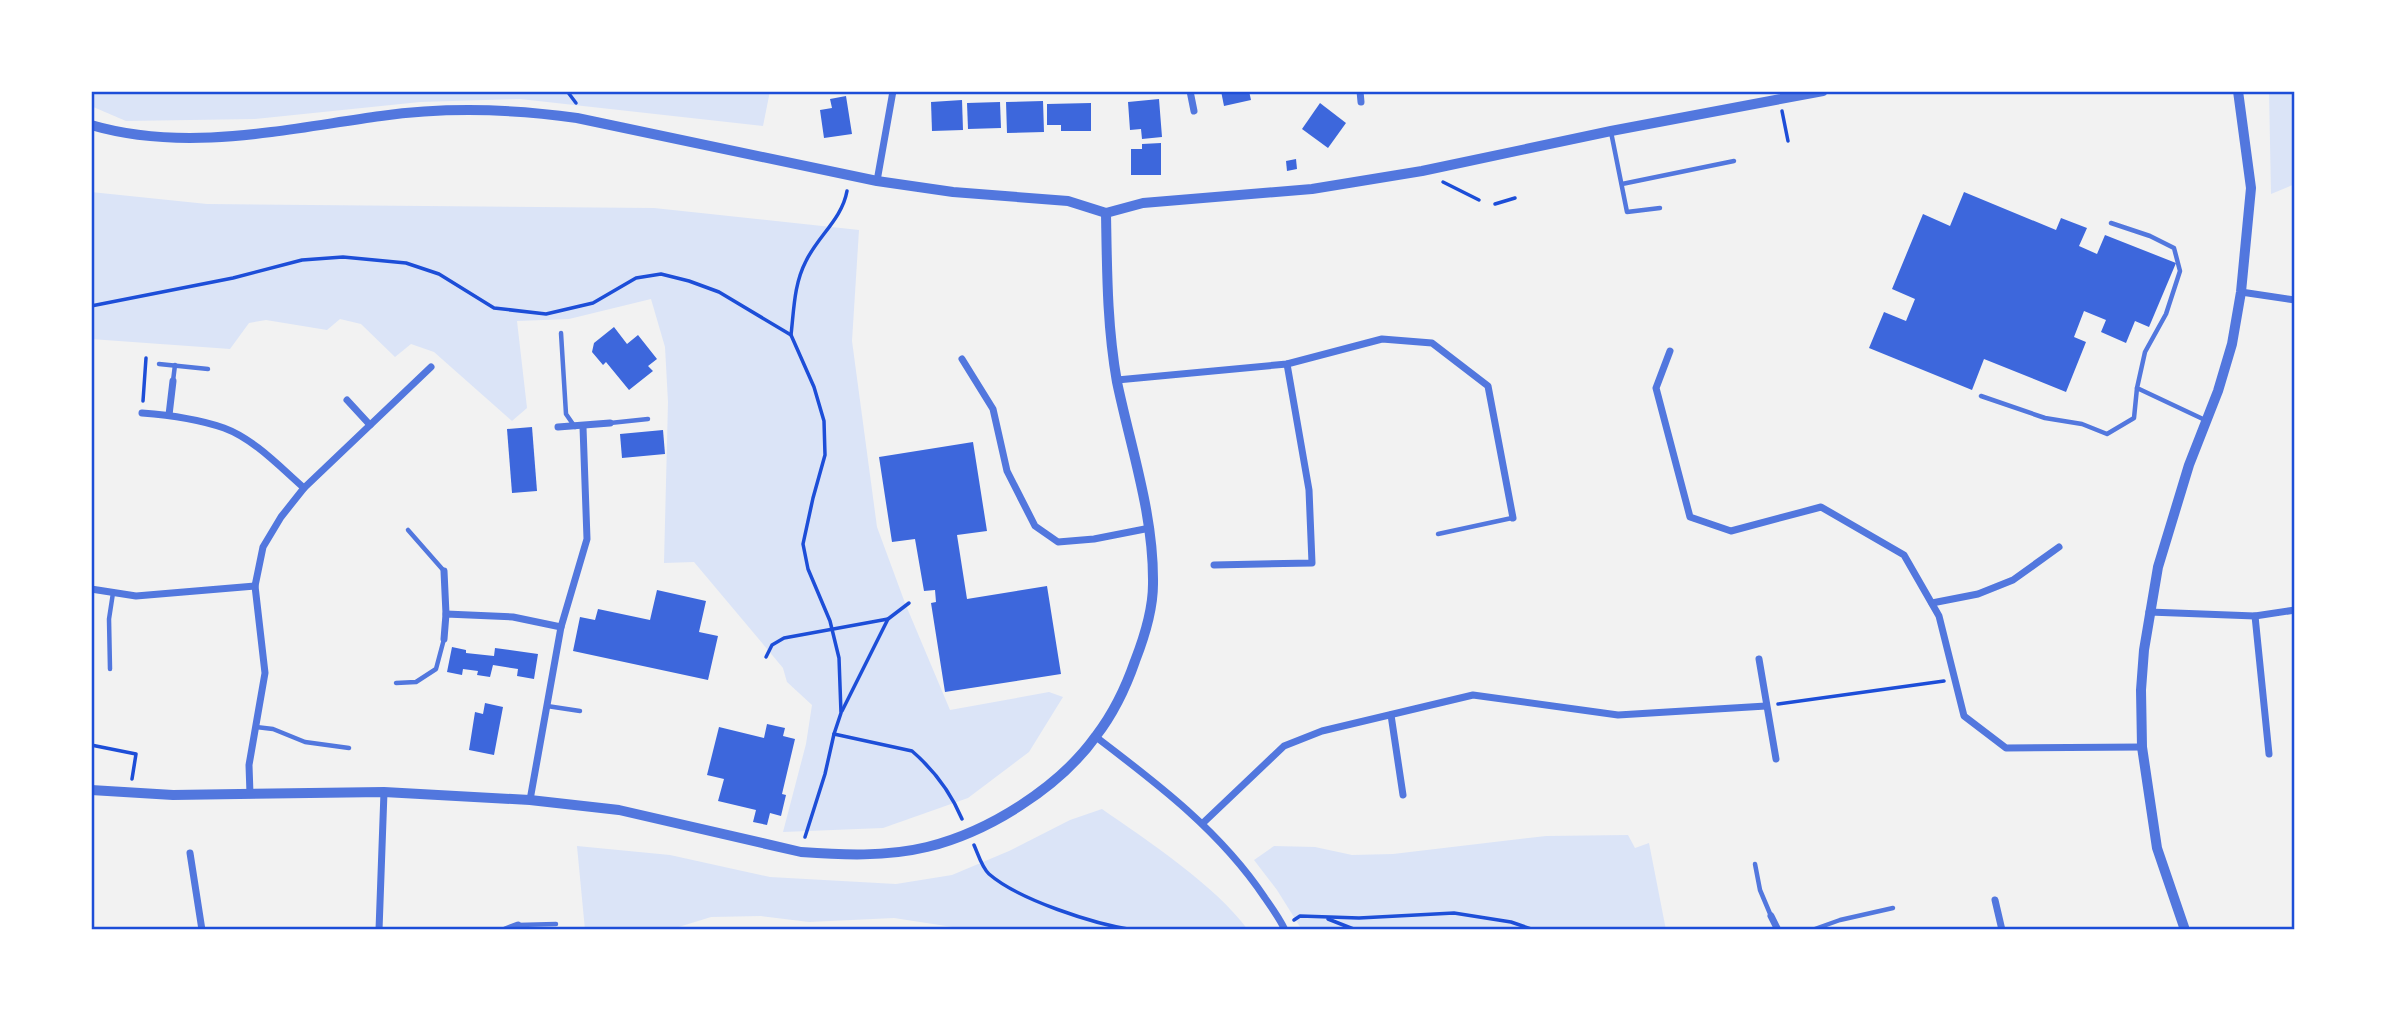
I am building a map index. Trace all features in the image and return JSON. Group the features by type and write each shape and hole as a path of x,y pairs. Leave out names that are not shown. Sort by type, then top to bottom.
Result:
{"street":[{"path":"877,181 892,91"},
{"path":"1189,91 1194,111"},
{"path":"1360,91 1361,102"},
{"path":"91,125 109,130 179,138 247,136 383,115 449,110 538,113 577,118 877,181 953,192 1068,201 1106,213 1143,203 1312,189 1422,171 1611,131 1823,91"},
{"path":"2185,930 2157,848 2142,747 2141,690 2150,612 2162,554 2189,465 2232,344 2241,292 2251,188 2238,91"},
{"path":"91,790 173,794 384,792 530,800 619,810 800,852 877,854 926,847 968,833 1030,798 1061,774 1096,737 1127,684 1144,638 1153,587 1150,528 1117,380 1109,318 1106,213"},
{"path":"2241,292 2295,300"},
{"path":"1117,380 1287,364 1382,340 1432,343 1488,386 1513,518"},
{"path":"1670,351 1656,388 1690,517 1731,531 1821,507 1904,555 1939,615 1964,716 2006,748 2142,747"},
{"path":"962,359 993,409 1007,471 1035,526 1058,542 1094,539 1150,528"},
{"path":"1214,565 1312,564 1310,489 1287,364"},
{"path":"250,794 249,765 265,673 256,586 263,547 281,517 304,488 431,367"},
{"path":"169,415 173,381"},
{"path":"347,400 370,425"},
{"path":"142,413 169,415 225,429 256,447 304,488"},
{"path":"558,427 610,423"},
{"path":"530,800 561,627 587,539 579,427"},
{"path":"1932,604 1978,594 2012,580 2059,547"},
{"path":"444,571 444,639"},
{"path":"91,589 136,596 256,586"},
{"path":"2150,612 2255,616 2295,610"},
{"path":"446,614 513,617 561,627"},
{"path":"2255,616 2269,754"},
{"path":"1759,659 1776,759"},
{"path":"1203,823 1284,746 1322,731 1473,695 1618,715 1766,706"},
{"path":"1391,715 1403,795"},
{"path":"1096,737 1203,823 1253,880 1285,930"},
{"path":"379,930 384,792"},
{"path":"190,853 202,930"},
{"path":"1995,900 2003,930"},
{"path":"1771,916 1778,930"},
{"path":"505,930 518,925"}],"lane":[{"path":"1611,131 1627,212 1660,208"},
{"path":"1622,184 1734,162"},
{"path":"1981,396 2045,418 2082,424 2108,434 2134,418 2145,352 2166,314 2180,271 2174,248 2150,236 2111,223"},
{"path":"561,333 566,414 579,427"},
{"path":"159,364 208,369"},
{"path":"173,381 175,365"},
{"path":"2137,388 2206,420"},
{"path":"610,423 648,419"},
{"path":"1438,534 1513,518"},
{"path":"408,530 444,571"},
{"path":"110,669 113,592"},
{"path":"396,683 416,682 436,669 444,639"},
{"path":"546,705 580,711"},
{"path":"255,727 273,729 305,743 349,748"},
{"path":"1755,864 1760,890 1771,916"},
{"path":"1812,930 1840,920 1893,908"},
{"path":"518,925 556,924"}],"path":[{"path":"1780,99 1788,141"},
{"path":"1422,171 1479,200"},
{"path":"841,713 839,657 830,621 808,569 803,544 825,455 824,421 814,387 791,335 796,284 807,259 835,220 847,195 849,175"},
{"path":"1495,204 1515,198"},
{"path":"91,306 233,278 302,260 343,257 406,263 439,274 494,308 545,314 593,303 636,278 661,274 719,292 791,335"},
{"path":"142,413 146,358"},
{"path":"766,657 772,645 784,638 888,619 909,603"},
{"path":"800,852 841,713 888,619"},
{"path":"1766,706 1955,679"},
{"path":"834,734 912,751 922,759 948,791 987,873 1014,890 1068,913 1133,930"},
{"path":"91,745 136,754 130,792"},
{"path":"1300,916 1359,918 1454,913 1484,917 1534,930"},
{"path":"1322,917 1356,930"}],"shaded area":[{"path":"91,91 770,91 763,126 520,99 420,102 255,119 126,121 91,106"},
{"path":"2269,91 2295,91 2295,184 2271,194"},
{"path":"91,192 207,204 654,208 859,230 852,341 877,527 905,603 950,710 1049,692 1063,697 1029,752 968,798 883,828 783,832 806,744 812,705 787,682 783,668 694,562 664,563 668,402 665,347 651,299 569,319 517,321 527,408 512,421 434,352 411,344 395,357 361,324 340,319 327,330 266,320 249,323 230,349 91,339"},
{"path":"1102,809 1199,880 1248,930 972,930 894,918 809,922 761,916 711,917 669,930 585,930 577,846 670,855 770,877 896,884 952,875 1009,851 1070,820"},
{"path":"1628,835 1635,848 1649,843 1666,930 1302,930 1254,860 1274,846 1315,847 1352,855 1393,854 1546,836"}],"building":[{"path":"1221,91 1249,91 1251,100 1224,106"},
{"path":"846,96 852,134 824,138 820,110 832,108 830,99"},
{"path":"1159,99 1162,137 1142,139 1141,129 1130,130 1128,102"},
{"path":"962,100 963,130 932,131 931,102"},
{"path":"1043,101 1044,132 1007,133 1006,102"},
{"path":"1000,102 1001,128 968,129 967,103"},
{"path":"1091,103 1091,131 1061,131 1061,125 1047,125 1047,104"},
{"path":"1320,103 1346,123 1328,148 1302,129"},
{"path":"1161,143 1161,175 1131,175 1131,149 1142,149 1142,144"},
{"path":"1296,159 1297,169 1287,171 1286,161"},
{"path":"1964,192 2056,230 2061,218 2087,228 2079,246 2097,254 2105,235 2176,263 2149,327 2135,321 2126,343 2101,332 2106,320 2084,311 2074,337 2086,342 2066,392 1984,359 1972,390 1869,348 1884,312 1906,321 1915,299 1892,289 1923,214 1950,226"},
{"path":"614,327 627,344 638,335 657,359 648,366 653,371 629,390 606,362 603,365 592,352 594,343"},
{"path":"532,427 537,491 512,493 507,429"},
{"path":"663,430 665,454 622,458 620,434"},
{"path":"973,442 987,531 957,535 967,599 1047,586 1061,674 945,692 931,603 936,602 935,590 924,591 915,539 892,542 879,457"},
{"path":"657,590 706,601 699,632 718,636 708,680 573,651 580,617 595,620 598,609 650,620"},
{"path":"452,647 466,650 466,653 494,656 495,648 538,654 534,679 517,676 518,669 493,665 490,677 477,675 478,671 463,669 462,675 447,672"},
{"path":"485,703 503,707 494,755 469,750 475,712 483,714"},
{"path":"767,724 785,728 783,736 795,739 782,794 786,795 781,816 770,813 767,825 753,822 756,810 718,801 724,779 707,775 719,727 764,738"}]}
